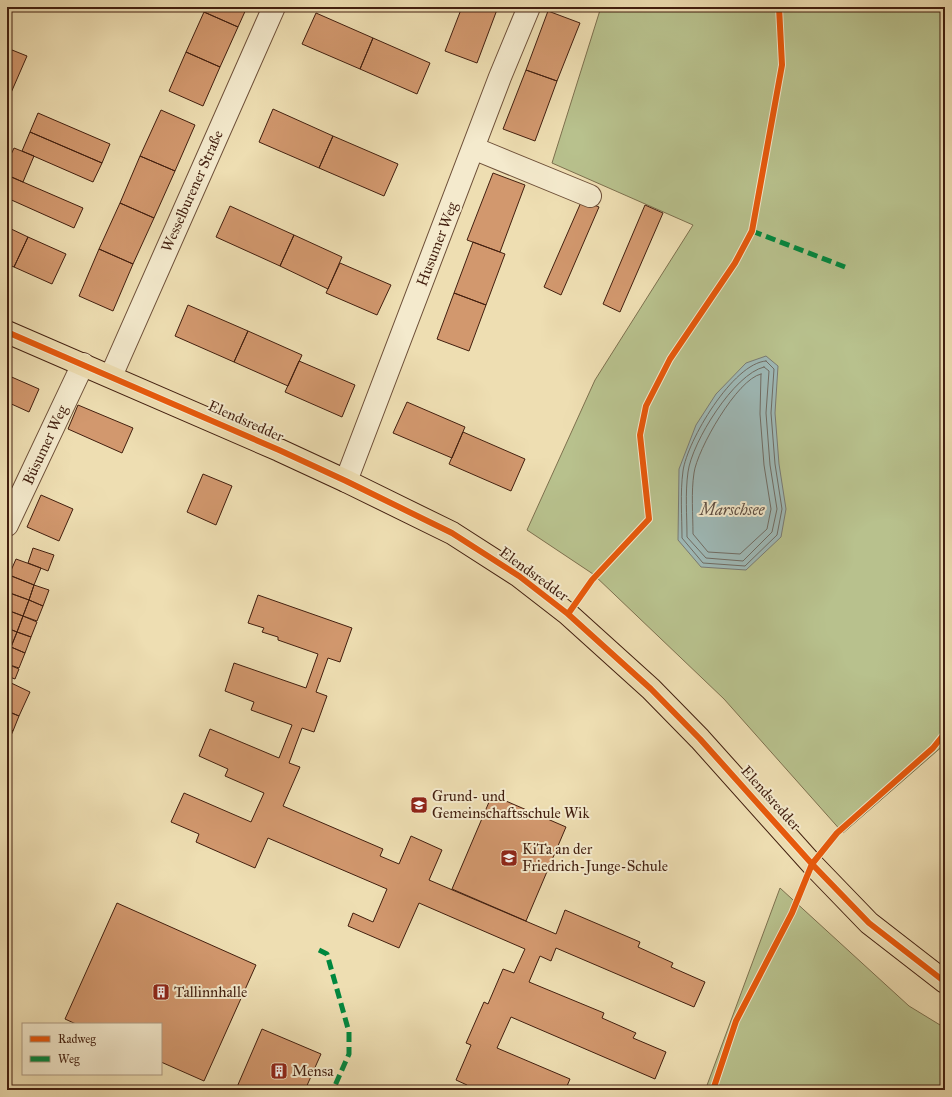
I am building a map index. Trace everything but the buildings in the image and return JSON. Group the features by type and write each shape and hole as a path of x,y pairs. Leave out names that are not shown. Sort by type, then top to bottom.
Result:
{"main road":[{"name":"Elendsredder","path":"7,332 111,376 346,481 452,533 519,576 568,614 668,705 822,874 869,923 945,982"}],"street":[{"name":"Wesselburener Straße","path":"111,376 274,7"},
{"name":"Husumer Weg","path":"346,481 473,148 529,7"},
{"path":"473,148 590,196"},
{"name":"Büsumer Weg","path":"7,525 83,364"}],"green space":[{"path":"601,7 945,7 945,744 843,833 724,699 593,574 527,530 595,380 693,225 552,163"},
{"path":"780,888 909,1006 945,1028 945,1090 715,1090 706,1088"}],"water":[{"name":"Marschsee","path":"766,356 778,366 775,413 779,464 786,509 781,537 746,570 701,567 678,540 679,469 696,425 716,394 746,363"}],"marked path":[{"path":"752,231 845,267"},
{"path":"319,950 327,954 349,1032 349,1054 333,1090"}],"cycle path":[{"path":"568,614 592,580 649,519 640,435 646,406 670,359 735,263 752,231 782,65 779,7"},
{"path":"7,332 279,450 346,481 452,533 519,576 568,614 651,689 700,739 812,864 869,923 945,982"},
{"path":"713,1090 736,1021 792,913 812,864 837,833 933,748 945,733"}],"place":[{"name":"Grund- und Gemeinschaftsschule Wik","path":"419,805"},
{"name":"KiTa an der Friedrich-Junge-Schule","path":"509,858"},
{"name":"Tallinnhalle","path":"161,992"},
{"name":"Mensa","path":"279,1071"}]}
